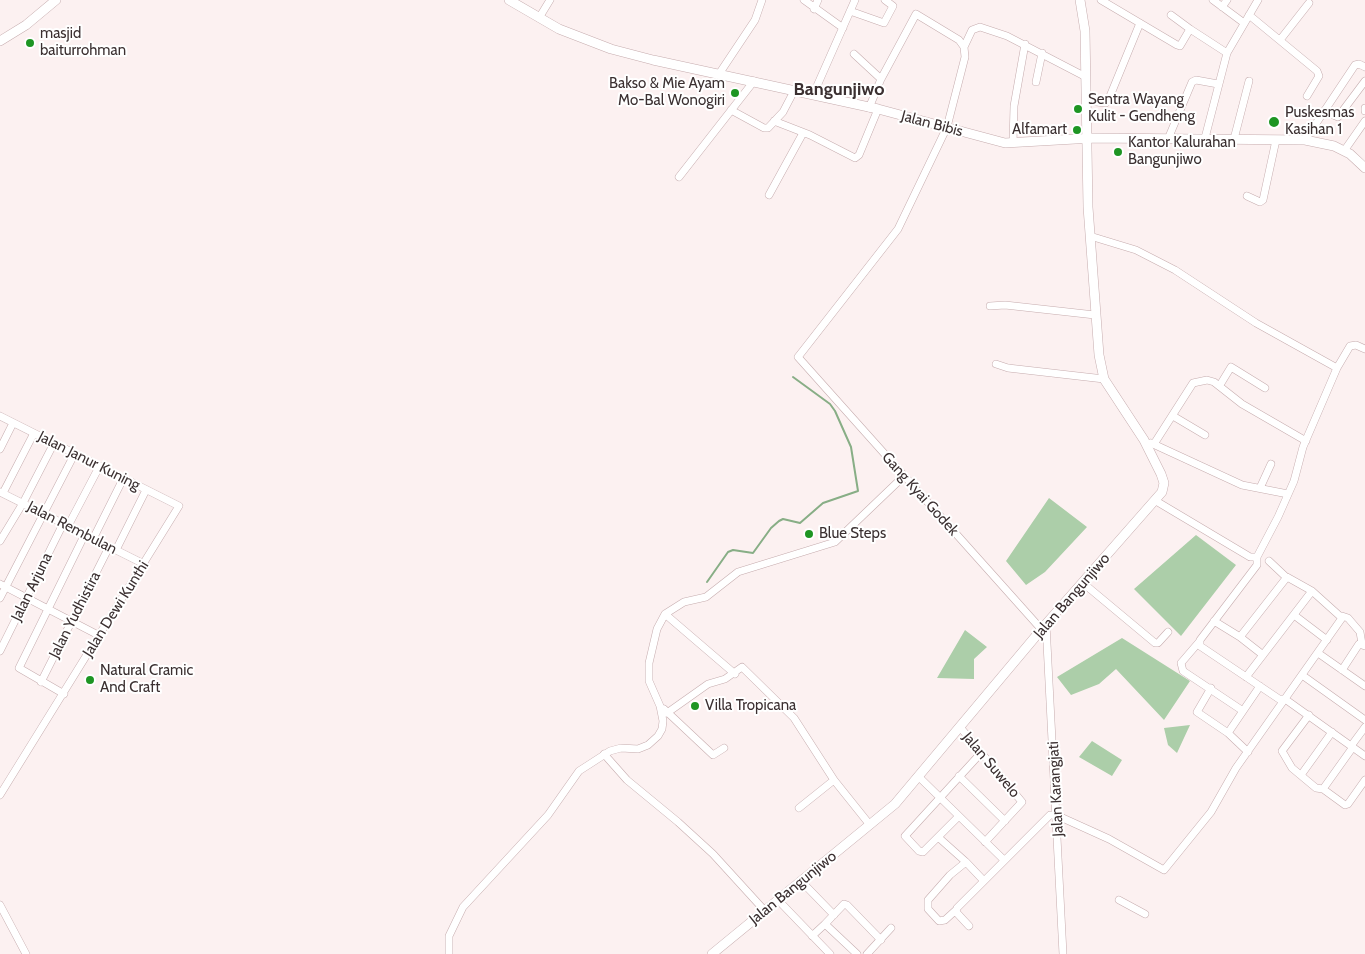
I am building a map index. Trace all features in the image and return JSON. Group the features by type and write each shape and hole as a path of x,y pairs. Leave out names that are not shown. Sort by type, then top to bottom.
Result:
{"main road":[{"path":"0,41 26,25 56,0"},
{"name":"Jalan Bibis","path":"509,0 559,29 611,49 873,109 1005,143 1086,138 1305,140 1334,146 1344,151 1365,168"},
{"name":"Jalan Bangunjiwo","path":"712,954 895,804 1044,627 1162,492 1163,478 1144,440 1104,379 1095,315 1086,138 1084,31 1080,0"}],"street":[{"path":"539,18 550,0"},
{"path":"719,74 755,20 762,0"},
{"path":"804,0 843,28"},
{"path":"814,9 818,0"},
{"path":"813,95 855,0"},
{"path":"850,11 884,23 893,6 885,0"},
{"path":"1101,0 1179,46 1190,29"},
{"path":"1213,0 1244,23"},
{"path":"1222,7 1227,0"},
{"path":"1205,138 1227,54 1258,0"},
{"path":"1280,40 1309,2"},
{"path":"774,121 855,158 859,156 880,79 916,14 959,40 964,47"},
{"path":"1170,15 1227,54"},
{"path":"1249,15 1319,73 1307,96"},
{"path":"1086,102 1106,103 1108,101 1140,23"},
{"path":"947,127 965,57 964,47 969,34 976,28 1025,44 1084,76"},
{"path":"1012,143 1014,106 1025,44"},
{"path":"1036,82 1042,53"},
{"path":"854,54 880,79"},
{"path":"1305,140 1356,65 1359,64 1365,68"},
{"path":"1168,139 1192,82 1196,80 1218,84"},
{"path":"1234,139 1249,80"},
{"path":"1324,111 1338,117 1365,81"},
{"path":"679,177 754,82"},
{"path":"731,110 764,128 768,128 783,112 794,91"},
{"path":"1344,151 1365,122"},
{"name":"Gang Kyai Godek","path":"947,127 898,229 798,357 904,476 1044,627"},
{"path":"769,195 803,133"},
{"path":"1247,196 1260,202 1263,200 1276,140"},
{"path":"1090,236 1136,250 1183,274 1256,323 1337,368"},
{"path":"990,306 1005,305 1095,315"},
{"path":"1243,711 1183,671 1181,666 1257,566 1257,556 1288,494 1306,440 1337,368 1350,346 1356,345 1365,349"},
{"path":"996,364 1008,368 1104,379"},
{"path":"1220,385 1231,367 1265,388"},
{"path":"1154,444 1193,383 1211,380 1220,385 1242,404 1306,440"},
{"name":"Jalan Janur Kuning","path":"0,416 179,506"},
{"path":"1172,416 1205,435"},
{"path":"0,449 13,423"},
{"path":"2,493 34,433"},
{"path":"1144,440 1242,485 1288,494"},
{"path":"0,541 23,503 54,443"},
{"path":"0,598 3,585 44,514 75,453"},
{"path":"1260,488 1271,464"},
{"name":"Jalan Arjuna","path":"0,650 99,466"},
{"path":"449,954 449,936 463,907 548,815 579,771 604,754 621,748 638,749 648,745 662,729 660,706 649,681 649,663 656,629 665,614 684,602 706,597 738,572 835,542 904,476"},
{"path":"93,539 123,479"},
{"name":"Jalan Yudhistira","path":"41,682 72,622 146,490"},
{"name":"Jalan Rembulan","path":"2,493 144,564"},
{"path":"1156,501 1250,556 1257,556"},
{"name":"Jalan Dewi Kunthi","path":"0,795 179,506"},
{"path":"64,694 19,669 85,534"},
{"path":"1268,561 1286,577 1295,580 1312,591 1342,616 1348,618 1360,632 1363,645 1342,670"},
{"path":"1240,637 1286,577"},
{"path":"1083,583 1155,643 1158,643 1168,632"},
{"path":"3,585 100,636"},
{"path":"1246,677 1312,591"},
{"path":"665,614 735,674"},
{"path":"1294,615 1327,640"},
{"path":"966,862 931,894 927,903 928,909 939,921 945,920 956,910 1044,818 1056,815 1109,839 1164,870 1211,812 1236,768 1342,616"},
{"path":"1214,621 1240,637 1263,655"},
{"name":"Jalan Karangjati","path":"1044,627 1063,954"},
{"path":"1199,642 1201,647 1279,699 1285,699 1365,756"},
{"path":"1318,653 1365,686"},
{"path":"667,712 708,684 735,674 742,667 794,718 834,780 870,825"},
{"path":"1302,675 1365,720"},
{"path":"1228,733 1260,686"},
{"path":"1211,688 1197,711 1228,733 1248,752"},
{"path":"660,706 713,755 724,748"},
{"path":"1309,715 1282,751 1292,768 1316,788 1323,790 1347,805 1365,780"},
{"name":"Jalan Suwelo","path":"960,727 1022,802 1005,821"},
{"path":"1323,790 1365,727"},
{"path":"1301,775 1332,732"},
{"path":"958,817 922,852 904,836 938,797 981,753"},
{"path":"604,754 627,780 678,822 712,854 765,911"},
{"path":"918,776 1004,860"},
{"path":"959,776 1005,821 985,842"},
{"path":"799,808 834,780"},
{"path":"938,837 984,881"},
{"path":"801,881 834,915"},
{"path":"778,900 830,954"},
{"path":"1119,900 1145,914"},
{"path":"812,936 844,904 881,940"},
{"path":"0,905 26,954"},
{"path":"956,910 969,926"},
{"path":"825,924 857,954"},
{"path":"871,952 891,928"}],"green space":[{"path":"1049,498 1087,527 1045,572 1026,585 1006,561"},
{"path":"1196,535 1236,565 1181,636 1134,589"},
{"path":"965,630 987,647 974,659 974,679 937,678"},
{"path":"1122,638 1190,681 1164,720 1116,669 1099,684 1071,695 1057,677"},
{"path":"1190,725 1177,753 1168,745 1164,728"},
{"path":"1092,741 1122,760 1112,776 1079,757"}],"waterway":[{"path":"707,582 728,552 733,550 753,553 771,528 779,521 783,519 800,523 823,503 858,491 851,447 835,411 830,404 793,377"}],"place":[{"name":"masjid baiturrohman","path":"30,43"},
{"name":"Bakso & Mie Ayam Mo-Bal Wonogiri","path":"735,93"},
{"name":"Sentra Wayang Kulit - Gendheng","path":"1078,109"},
{"name":"Puskesmas Kasihan 1","path":"1274,122"},
{"name":"Alfamart","path":"1077,130"},
{"name":"Kantor Kalurahan Bangunjiwo","path":"1118,152"},
{"name":"Blue Steps","path":"809,534"},
{"name":"Natural Cramic And Craft","path":"90,680"},
{"name":"Villa Tropicana","path":"695,706"}],"district":[{"name":"Bangunjiwo","path":"839,90"}]}
